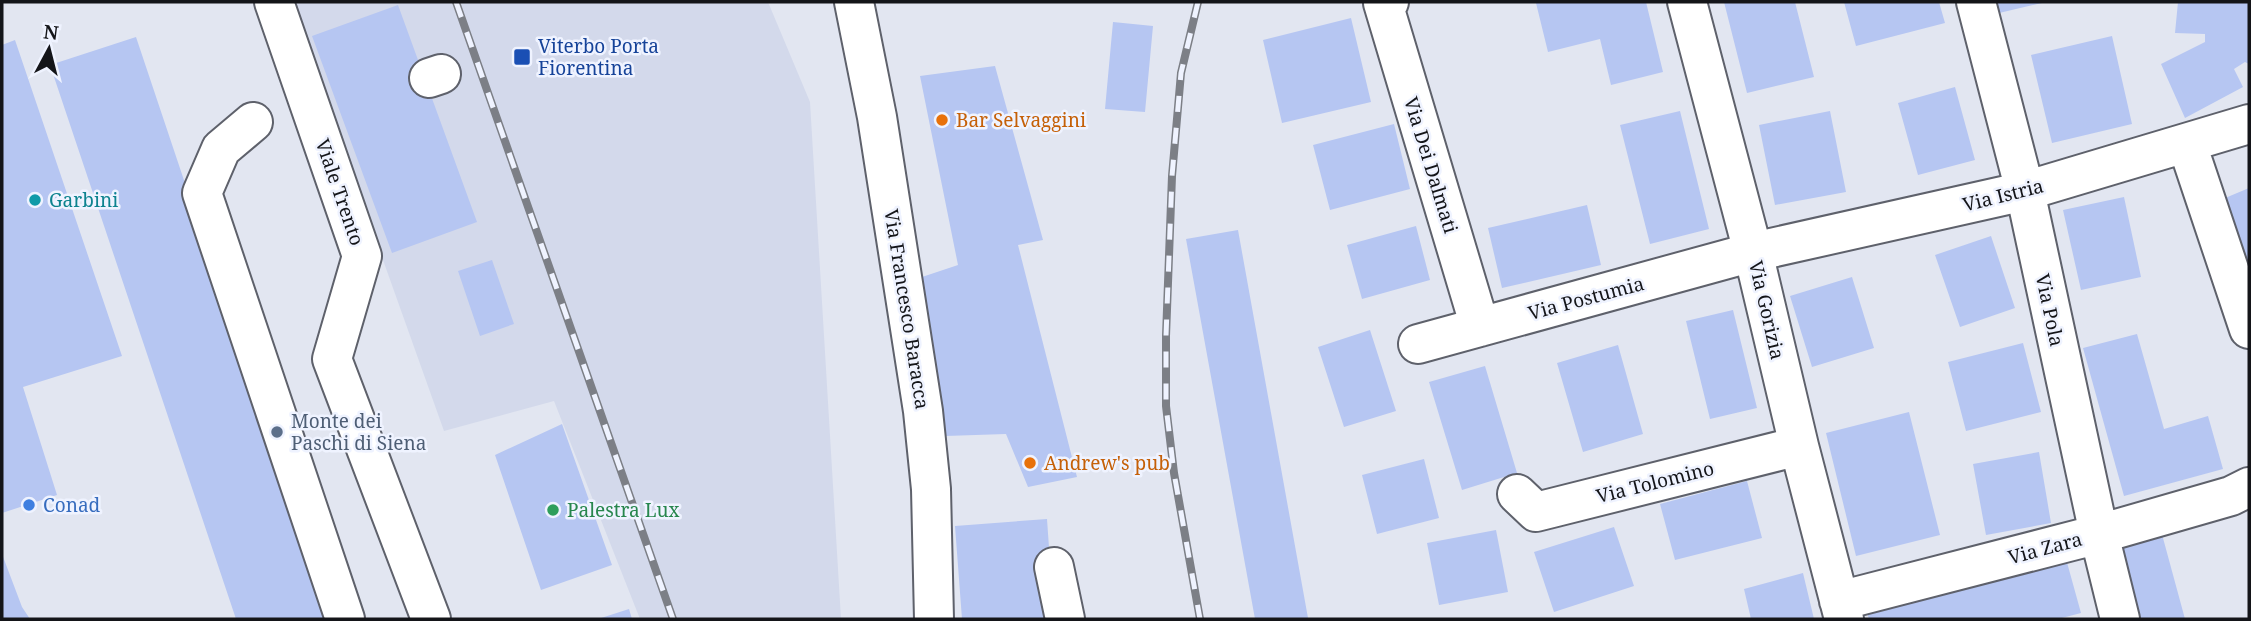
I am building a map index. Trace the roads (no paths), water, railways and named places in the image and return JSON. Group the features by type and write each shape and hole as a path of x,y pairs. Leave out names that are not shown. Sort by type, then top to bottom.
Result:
{"street":[{"name":"Viale Trento","path":"274,2 326,117 362,256 332,359 431,619"},
{"name":"Via Gorizia","path":"1687,2 1754,251 1798,446 1842,610"},
{"name":"Via Pola","path":"1976,2 2025,191 2120,619"},
{"name":"Via Francesco Baracca","path":"856,3 877,117 923,411 931,489 934,619"},
{"name":"Via Dei Dalmati","path":"1386,3 1480,327"},
{"path":"253,122 221,149 202,193 345,619"},
{"name":"Via Istria","path":"1754,251 2025,191 2249,124"},
{"path":"2187,144 2249,329"},
{"name":"Via Postumia","path":"1418,344 1754,251"},
{"name":"Via Tolomino","path":"1517,494 1536,512 1798,446"},
{"name":"Via Zara","path":"1842,610 2231,496 2249,487"},
{"path":"1054,567 1065,619"}],"railway":[{"path":"456,2 673,619"},
{"path":"1198,2 1181,73 1172,176 1166,406 1174,473 1200,619"}],"place":[{"name":"Viterbo Porta Fiorentina","path":"522,57"},
{"name":"Bar Selvaggini","path":"942,120"},
{"name":"Garbini","path":"35,200"},
{"name":"Monte dei Paschi di Siena","path":"277,432"},
{"name":"Andrew's pub","path":"1030,463"},
{"name":"Conad","path":"29,505"},
{"name":"Palestra Lux","path":"553,510"}]}
